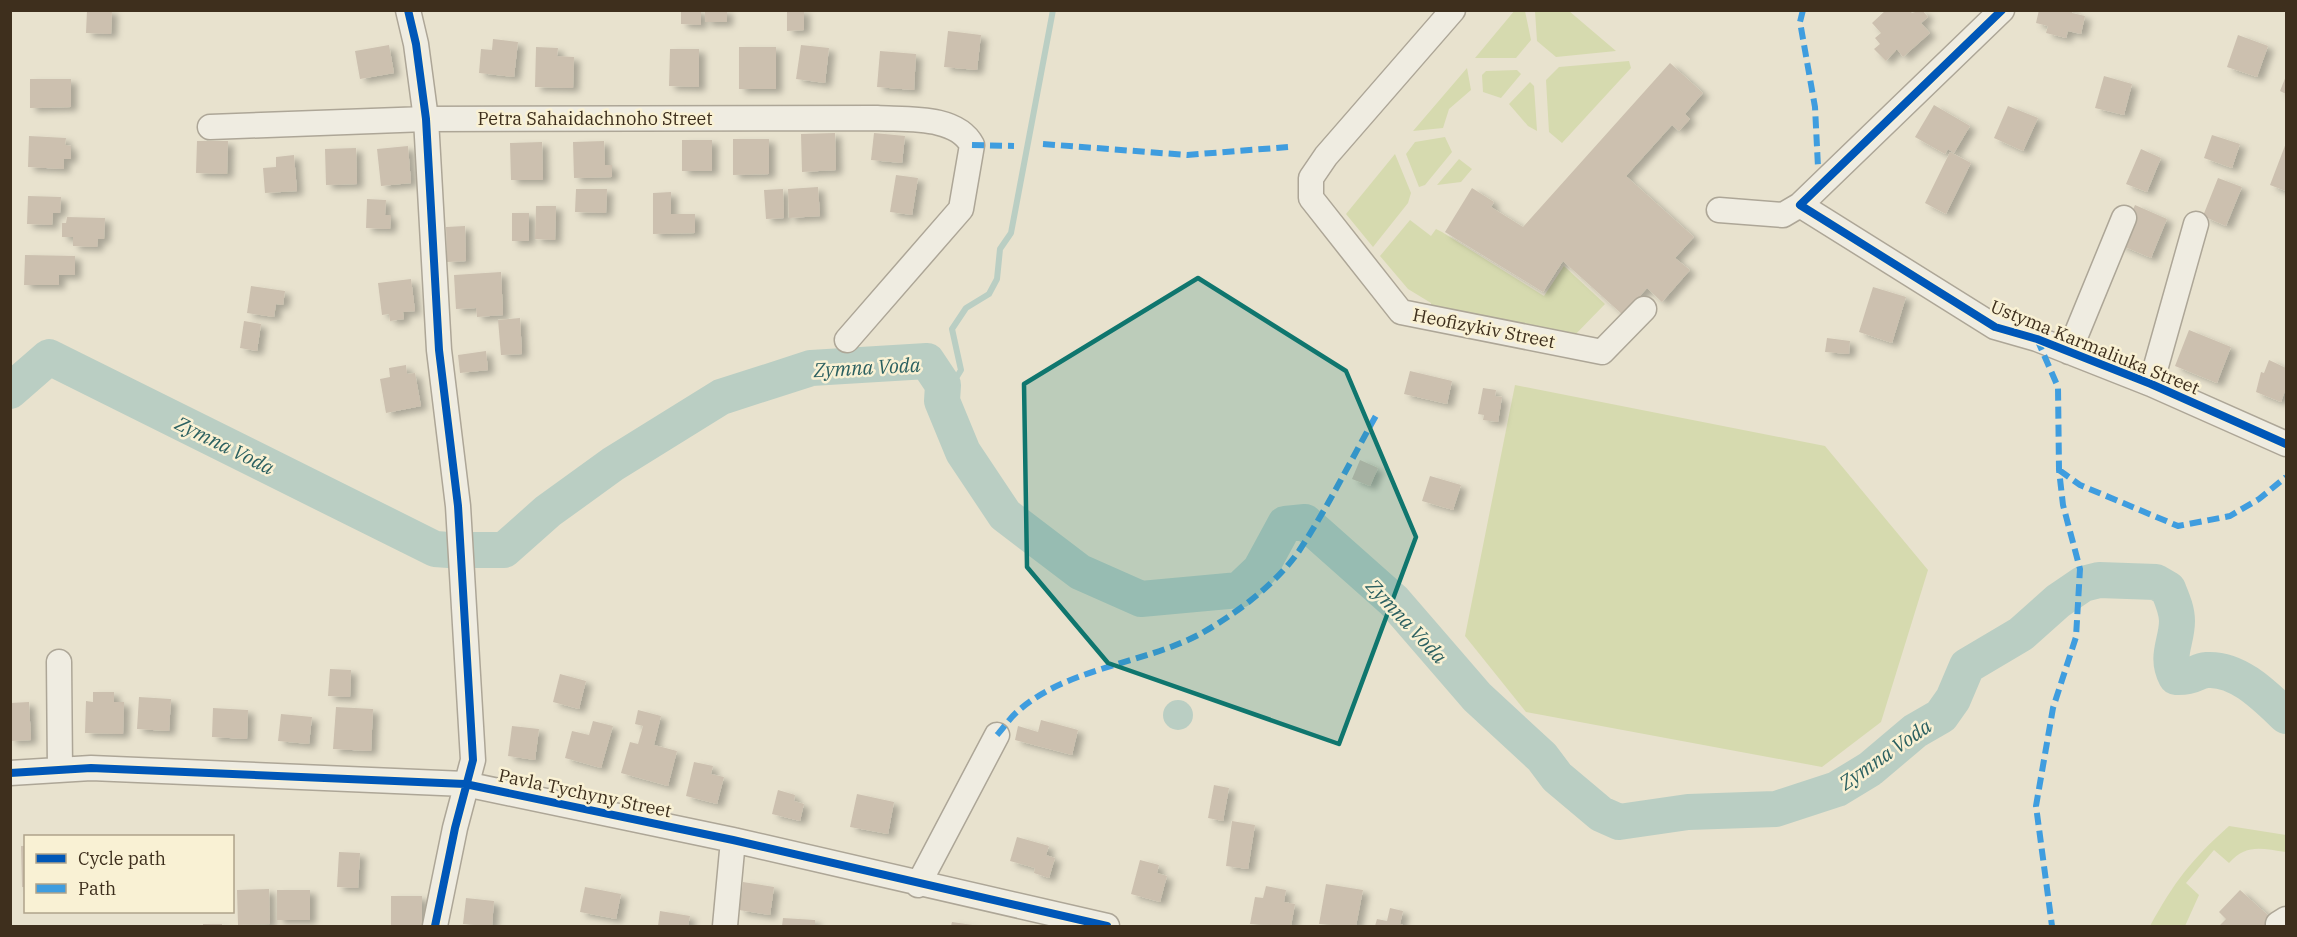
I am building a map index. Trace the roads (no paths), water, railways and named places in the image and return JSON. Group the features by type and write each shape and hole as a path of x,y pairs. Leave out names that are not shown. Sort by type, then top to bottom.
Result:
{"street":[{"path":"408,10 416,44 426,119 439,350 458,506 473,760 465,784 435,927"},
{"name":"Heofizykiv Street","path":"1453,10 1326,156 1311,178 1311,198 1401,312 1602,352 1644,309"},
{"path":"1719,210 1783,215 1800,205 2002,10"},
{"name":"Petra Sahaidachnoho Street","path":"210,127 426,119 877,118 939,123 958,129 967,136 972,145 961,209 847,340"},
{"name":"Ustyma Karmaliuka Street","path":"1800,205 1995,327 2069,352 2151,384 2286,444"},
{"path":"2069,352 2124,218"},
{"path":"2151,384 2196,224"},
{"path":"59,662 60,770"},
{"path":"918,885 997,735"},
{"name":"Pavla Tychyny Street","path":"10,773 91,768 465,784 733,840 918,885 1107,927"},
{"path":"725,927 733,840"}],"waterway":[{"path":"942,401 961,370 952,329 966,308 989,294 997,279 1000,249 1011,233 1053,10"},
{"name":"Zymna Voda","path":"10,391 49,357 435,549 449,550"},
{"name":"Zymna Voda","path":"474,550 504,550 548,511 613,464 721,397 811,368 927,361 943,385 942,401 963,452 1005,515 1080,572 1141,599 1239,590 1260,570 1285,524 1305,522 1394,601 1477,697 1542,757 1557,777 1601,814 1619,822 1688,812 1776,809 1837,789 1870,769 1915,731 1941,716 1953,699 1967,666 2021,634 2058,601 2083,584 2099,580 2156,582 2168,589 2177,617 2177,629 2171,656 2176,677 2207,670 2229,674 2250,685 2286,716"}]}
